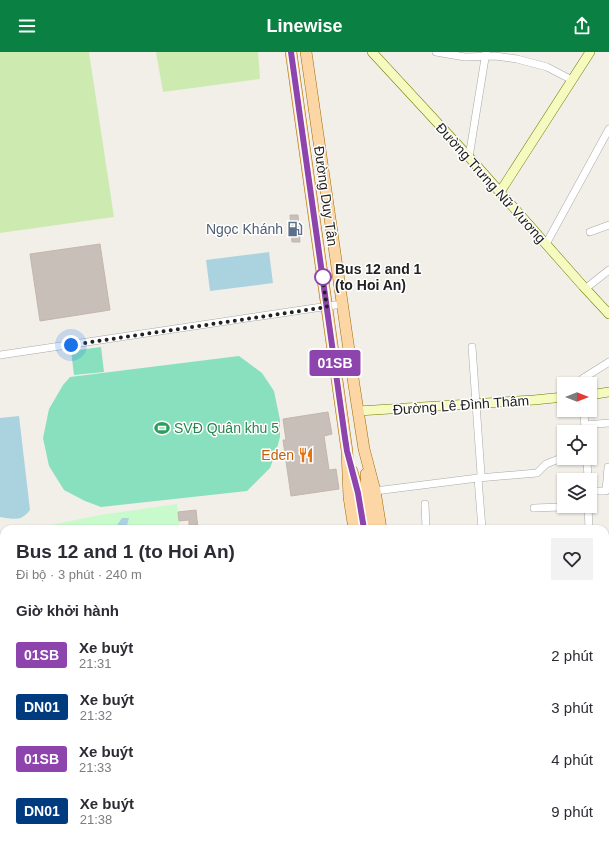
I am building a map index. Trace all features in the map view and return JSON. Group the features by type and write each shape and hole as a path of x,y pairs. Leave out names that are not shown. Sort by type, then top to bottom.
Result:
{"main road":[{"name":"Đường Duy Tân","path":"291,52 347,451 349,497 353,525"},
{"name":"Đường Duy Tân","path":"306,52 358,411 364,449 375,491 380,525"},
{"path":"364,449 367,492 371,525"},
{"path":"347,451 358,493 363,525"}],"street":[{"name":"Đường Trưng Nữ Vương","path":"372,52 469,157 585,289 609,314"},
{"path":"436,52 465,57 485,54 517,59 548,67 572,80"},
{"path":"500,192 590,52"},
{"path":"469,157 485,54"},
{"path":"546,244 609,129"},
{"path":"590,232 609,226"},
{"path":"585,289 609,270"},
{"path":"0,355 342,304"},
{"path":"472,347 481,474 478,478 482,525"},
{"path":"589,377 609,362"},
{"path":"597,393 609,392"},
{"name":"Đường Lê Đình Thâm","path":"358,411 557,398"},
{"path":"597,426 609,423"},
{"path":"375,491 478,478 537,473 546,464 557,460"},
{"path":"597,491 606,491 609,466"},
{"path":"425,504 426,525"},
{"path":"534,508 557,507"},
{"path":"588,513 589,525"}],"green space":[{"path":"0,52 89,52 114,217 0,233"},
{"path":"156,52 258,52 260,79 163,92"},
{"path":"101,347 104,372 74,375 71,351"},
{"name":"SVĐ Quân khu 5","path":"239,356 262,373 274,391 280,420 280,437 270,468 247,491 101,507 85,501 64,490 49,466 43,438 49,409 63,385 70,377"},
{"path":"177,504 180,525 51,525 100,515"}],"water":[{"path":"269,252 273,283 210,291 206,260"},
{"path":"19,416 30,510 27,514 20,518 13,519 0,517 0,418"},
{"path":"122,518 129,518 127,525 117,525"}],"building":[{"name":"Ngọc Khánh","path":"290,215 298,215 300,242 292,242"},
{"path":"100,244 110,310 40,321 30,254"},
{"name":"Eden","path":"328,412 332,434 324,436 329,470 336,469 339,489 291,496 283,440 286,440 283,419"},
{"path":"196,510 198,525 189,525 189,520 179,521 178,512"}],"bus line":[{"name":"01SB","path":"291,52 341,413 347,451 358,493 363,525"}],"place":[{"name":"Ngọc Khánh","path":"295,229"},
{"name":"Bus 12 and 1 (to Hoi An)","path":"323,277"},
{"name":"SVĐ Quân khu 5","path":"162,428"},
{"name":"Eden","path":"306,455"}],"route":[{"path":"71,345 327,307 322,275 323,277"}]}
